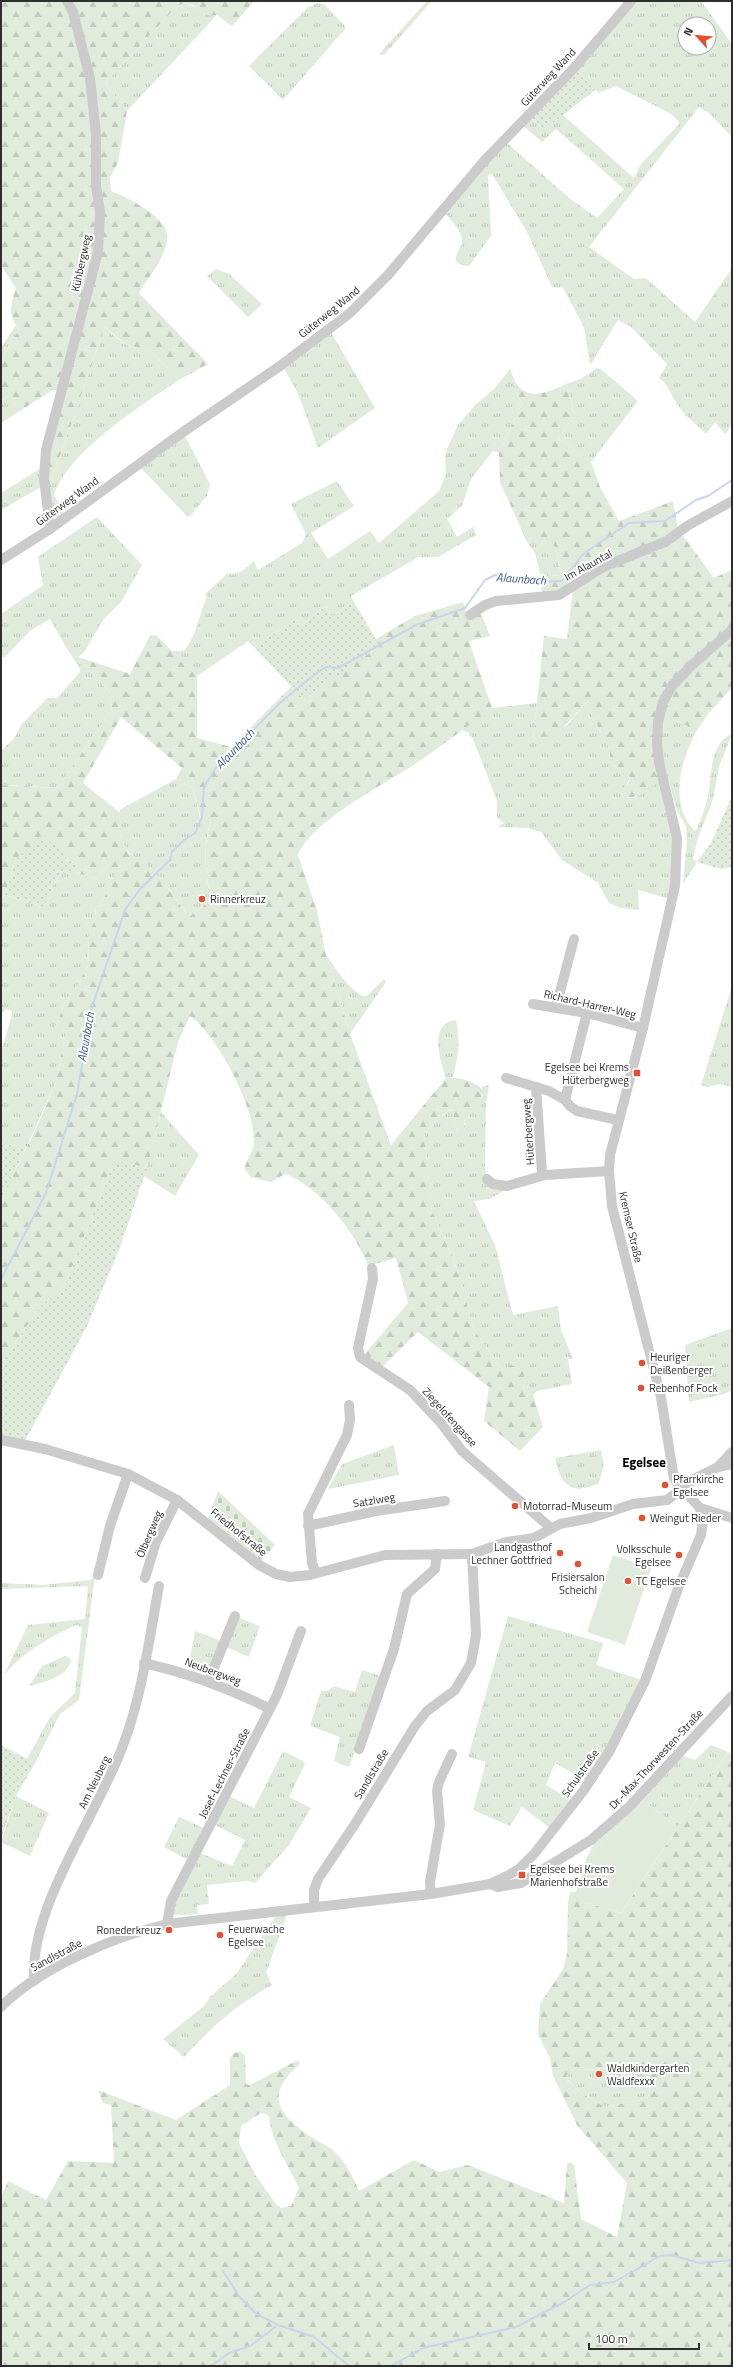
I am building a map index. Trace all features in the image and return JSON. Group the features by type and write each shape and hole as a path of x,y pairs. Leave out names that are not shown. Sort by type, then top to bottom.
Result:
{"street":[{"name":"Kühbergweg","path":"50,529 44,478 46,450 92,274 100,236 100,212 96,186 96,134 90,78 73,12 67,1"},
{"name":"Güterweg Wand","path":"1,560 50,529 183,432 280,366 365,299 416,243 485,160 574,68 631,1"},
{"name":"Im Alauntal","path":"470,615 484,605 496,601 559,595 603,568 668,541 687,526 732,501"},
{"name":"Kremser Straße","path":"682,1489 674,1479 672,1471 661,1397 616,1226 609,1171 618,1120 669,916 676,875 677,838 659,762 657,743 658,722 663,702 672,686 692,665 732,630"},
{"path":"556,1008 574,939"},
{"name":"Richard-Harrer-Weg","path":"533,1004 587,1014 642,1028"},
{"path":"565,1100 587,1014"},
{"name":"Hüterbergweg","path":"506,1078 536,1087 565,1100 577,1111 618,1120"},
{"name":"Hüterbergweg","path":"536,1087 542,1173 545,1175"},
{"name":"Hüterbergweg","path":"487,1179 492,1184 503,1186 545,1175 609,1171"},
{"name":"Ziegelofengasse","path":"372,1268 373,1279 358,1348 360,1357 367,1364 410,1390 441,1423 462,1451 551,1528"},
{"path":"316,1573 312,1563 308,1514 311,1505 334,1464 347,1435 350,1420 349,1405"},
{"name":"Friedhofstraße","path":"1,1440 45,1449 128,1474 177,1500 259,1565 276,1574 290,1577 316,1573 385,1555 472,1554"},
{"path":"718,1467 732,1452"},
{"path":"472,1554 506,1542 534,1538 551,1528 591,1518 633,1504 667,1500 696,1478 718,1467 732,1464"},
{"path":"98,1575 110,1526 128,1474"},
{"path":"682,1489 700,1508 732,1518"},
{"name":"Ölbergweg","path":"145,1578 156,1542 177,1500"},
{"name":"Satzlweg","path":"308,1526 376,1511 446,1501"},
{"name":"Schulstraße","path":"314,1907 431,1894 490,1884 519,1869 534,1854 584,1790 610,1752 645,1681 679,1586 697,1548 703,1520 700,1508"},
{"path":"359,1749 394,1649 407,1594 435,1570 437,1554"},
{"name":"Sandlstraße","path":"1,2007 34,1981 107,1943 143,1930 167,1924 314,1907 314,1890 318,1879 355,1824 415,1726 427,1711 455,1690 471,1663 476,1635 472,1554"},
{"name":"Am Neuberg","path":"34,1981 34,1952 42,1922 56,1886 122,1751 134,1716 159,1586"},
{"path":"209,1680 235,1616"},
{"name":"Josef-Lechner-Straße","path":"167,1924 171,1901 270,1709 301,1631"},
{"name":"Neubergweg","path":"144,1663 185,1672 209,1680 270,1709"},
{"name":"Dr.-Max-Thorwesten-Straße","path":"490,1884 498,1887 521,1883 591,1840 629,1807 732,1696"},
{"path":"431,1894 430,1882 440,1824 437,1792 439,1782 452,1754"}],"green space":[{"path":"1,1 254,1 232,26 217,15 205,15 192,5 184,3 177,6 105,83 127,111 118,163 110,177 111,191 147,210 163,224 167,233 167,241 163,255 139,293 208,364 179,380 147,348 134,348 129,346 105,327 48,490 46,465 63,390 53,390 18,412 13,409 13,400 9,396 1,400 1,361 19,329 11,314 16,288 1,265"},
{"path":"427,1 432,1 384,55 379,54"},
{"path":"635,1 701,1 712,16 677,16 677,56 717,56 717,23 732,44 732,137 710,114 699,107 589,247 634,279 646,278 695,322 732,268 732,425 725,434 715,422 706,434 683,412 667,387 659,378 667,364 631,327 618,320 590,365 584,327 563,288 552,287 527,232 492,174 488,175 491,236 469,266 457,263 456,256 461,245 462,237 456,226 445,213 506,142 569,198 597,218 624,189 556,129 542,142 522,125 531,117 544,130 563,115 634,178 641,164 680,123 671,114 616,86 598,93 576,70"},
{"path":"184,3 203,12 217,15 127,111 105,83 177,6"},
{"path":"318,3 325,5 345,26 345,29 283,100 249,66 308,7"},
{"path":"576,70 595,90 544,130 531,117"},
{"path":"216,269 229,274 262,304 248,317 207,276"},
{"path":"16,325 19,329 1,361 1,348"},
{"path":"105,327 119,340 129,346 134,348 147,348 179,380 107,431 73,464 61,480 54,496 63,509 64,516 56,519 52,517 48,490"},
{"path":"331,332 375,408 318,448 299,396 284,368"},
{"path":"597,368 602,370 638,401 591,462 558,438 569,424 572,412 571,401 566,384 582,378"},
{"path":"510,369 513,377 512,384 522,404 499,453 493,451 471,479 462,506 447,519 457,537 473,527 476,535 438,557 419,557 351,596 354,602 331,616 325,607 301,625 296,619 254,647 248,641 197,676 172,651 184,651 195,631 207,597 206,593 228,573 232,574 239,572 254,561 258,570 302,543 306,534 291,504 337,481 354,506 311,533 328,559 370,531 379,543 439,491 446,474 445,457 458,425 475,405 495,388"},
{"path":"513,377 523,391 537,394 566,384 571,401 572,412 569,424 558,438 591,462 600,487 619,521 673,501 678,529 714,578 732,570 732,688 709,713 696,732 681,722 656,717 660,779 652,787 640,795 625,798 621,793 622,786 628,784 630,778 628,773 619,770 610,761 610,750 586,703 563,727 552,734 533,740 544,636 567,639 573,590 542,600 541,577 561,575 554,541 527,542 500,482 499,453 522,404 512,384"},
{"path":"9,396 13,400 13,409 18,412 1,423 1,400"},
{"path":"185,436 210,484 207,496 190,516 187,516 140,467"},
{"path":"46,465 48,483 1,510 1,493"},
{"path":"97,517 142,565 121,602 103,620 85,651 78,657 110,693 112,709 58,788 1,785 1,751 15,737 21,725 47,698 57,698 80,672 80,668 50,619 30,631 4,658 1,654 1,614 43,585 38,557"},
{"path":"554,540 561,575 541,577 535,553 527,542"},
{"path":"354,602 380,646 303,699 254,647 296,619 301,625 325,607 331,616"},
{"path":"463,602 468,618 480,611 490,636 469,641 492,708 418,762 334,816 318,829 306,842 298,855 317,911 326,955 350,1034 391,1145 446,1078 467,1080 477,1085 484,1092 464,1121 465,1130 458,1131 455,1126 453,1111 449,1110 424,1132 432,1210 458,1272 474,1330 502,1370 510,1365 522,1368 525,1374 523,1387 527,1394 533,1395 543,1427 520,1451 484,1421 489,1387 418,1332 381,1368 363,1356 408,1303 396,1258 368,1266 363,1253 346,1226 335,1212 310,1189 298,1180 285,1174 271,1182 251,1177 245,1170 246,1163 254,1146 253,1128 249,1111 242,1093 223,1056 212,1039 190,1016 178,1042 147,1168 115,1160 65,1285 41,1306 1,1364 1,1198 36,1129 56,1082 66,1031 55,1028 65,1002 75,990 88,965 89,931 95,921 96,907 106,895 117,871 109,865 96,879 74,872 77,864 66,860 66,851 54,845 15,861 5,895 1,899 1,785 58,788 112,709 110,693 78,657 130,674 150,636 156,635 197,676 197,738 231,747 292,686 303,698 380,646 376,639 415,616","holes":["121,717 182,768 176,779 193,788 201,818 211,821 205,851 207,880 211,900 189,917 158,875 143,862 128,853 120,834 119,812 83,783"]},
{"path":"537,703 533,740 567,725 586,703 610,750 610,761 619,770 628,773 630,778 621,793 625,798 634,798 660,779 674,837 670,899 638,890 639,910 620,908 609,903 598,883 562,860 541,832 527,828 498,827 504,823 497,818 497,801 473,739 468,732 461,730 492,708"},
{"path":"663,718 681,722 696,732 686,755 682,769 679,795 687,820 695,831 705,808 715,752 725,738 732,734 719,767 713,799 697,841 693,859 697,862 683,884 687,840 686,826 677,811 663,761 660,743"},
{"path":"176,779 193,788 200,818 211,820 206,841 205,860 211,900 189,917 170,890 157,875 128,851 121,837 119,827 119,815 121,809"},
{"path":"732,796 732,867 721,869 697,862 711,843"},
{"path":"40,836 66,851 66,860 77,864 73,875 61,871 44,907 5,895 15,861"},
{"path":"109,865 118,870 106,895 96,907 95,921 89,931 88,965 75,990 65,1002 55,1027 66,1031 56,1082 26,1148 1,1143 1,1052 12,1012 7,1009 1,1013 1,899 5,895 44,907 61,871 73,875 74,872 96,879"},
{"path":"326,955 351,987 362,996 367,996 384,979 386,982 350,1034"},
{"path":"732,986 732,1087 720,1084 707,1087 701,1085"},
{"path":"456,1020 459,1042 456,1063 453,1077 446,1078 439,1053 439,1036 442,1028 447,1023"},
{"path":"489,1085 486,1104 485,1165 487,1182 508,1188 490,1199 474,1201 495,1245 513,1315 558,1306 561,1330 573,1359 568,1359 572,1384 537,1391 533,1395 527,1394 523,1387 525,1374 502,1370 474,1330 458,1272 432,1210 424,1132 449,1110 453,1111 455,1126 458,1131 465,1125 464,1121 483,1096 482,1087"},
{"path":"161,1112 199,1155 175,1196 144,1176"},
{"path":"1,1143 26,1148 1,1198"},
{"path":"115,1160 147,1168 119,1250 87,1326 25,1441 1,1437 1,1364 41,1306 65,1285"},
{"path":"732,1328 732,1390 724,1394 689,1402 685,1345"},
{"path":"394,1445 399,1475 328,1489 342,1464"},
{"path":"601,1450 604,1465 599,1483 582,1489 569,1486 564,1482 555,1458"},
{"path":"218,1491 275,1545 261,1562 208,1518"},
{"path":"613,1555 651,1568 625,1645 587,1632"},
{"path":"95,1575 79,1700 60,1714 35,1763 27,1759 50,1717 75,1693 82,1627 76,1625 46,1640 28,1652 4,1675 28,1625 85,1619 88,1586 1,1589 1,1583 43,1585 90,1580"},
{"path":"508,1616 603,1643 596,1665 642,1680 607,1750 586,1781 555,1763 546,1785 571,1800 550,1828 522,1807 510,1826 473,1810 486,1762 468,1757"},
{"path":"237,1617 260,1626 249,1657 226,1647"},
{"path":"195,1631 221,1641 208,1673 204,1674 188,1669"},
{"path":"65,1656 71,1659 66,1670 55,1678 29,1686 42,1666"},
{"path":"362,1670 381,1676 349,1767 334,1761 340,1737 310,1726 321,1691 327,1691 334,1686 355,1692"},
{"path":"1,1745 35,1763 16,1796 1,1838"},
{"path":"711,1745 728,1752 678,1827 644,1801 587,1857 594,1843 683,1756 695,1760"},
{"path":"283,1751 303,1761 305,1764 289,1797 311,1808 289,1845 255,1883 247,1881 207,1885 209,1904 197,1905 198,1914 174,1915 174,1903 200,1853 232,1866 245,1840 215,1825 229,1796 254,1808"},
{"path":"728,1752 732,1754 732,2366 1,2366 1,2197 8,2181 46,2200 68,2161 114,2163 111,2105 103,2103 98,2090 176,2120 230,2085 230,2058 234,2053 240,2052 245,2055 246,2084 250,2085 296,2061 300,2062 299,2065 287,2077 281,2088 279,2097 281,2107 286,2116 294,2124 335,2152 349,2170 359,2191 414,2160 439,2172 468,2165 564,2203 567,2164 571,2162 574,2165 581,2219 617,2237 627,2183 577,2125 553,2076 550,2058 538,2035 540,2004 563,1969 567,1955 568,1903 570,1892 576,1892 581,1901 621,1913","holes":["624,2062 635,2067 648,2082 650,2088 646,2099 605,2107 581,2093 567,2080 566,2076 572,2070 597,2069","263,2113 269,2116 273,2136 299,2188 291,2206 281,2208 276,2204 256,2176 239,2143 241,2126"]},
{"path":"16,1796 49,1813 30,1856 1,1842"},
{"path":"644,1801 678,1827 621,1913 581,1901 576,1892 587,1857"},
{"path":"179,1817 206,1829 189,1861 164,1847"},
{"path":"287,1915 266,1973 272,1985 246,2001 225,2017 184,2057 163,2039 204,2006 210,1997 236,1974 275,1917"},
{"path":"624,2062 635,2067 648,2082 650,2088 646,2099 605,2107 581,2093 567,2079 566,2076 572,2070 597,2069"}],"waterway":[{"name":"Alaunbach","path":"1,1279 46,1193 77,1094 92,1007 125,910 139,890 170,860 172,852 184,840 195,833 202,817 204,787 215,769 280,703 326,667 338,668 416,625 465,608 485,580 495,575 523,577 535,582 562,581 583,554 629,523 665,521 696,500 708,496 732,480"},
{"path":"391,2366 423,2348 516,2327 566,2301 590,2285 614,2282 660,2256 671,2255 700,2263 732,2260"},
{"path":"223,2271 239,2296 255,2313 278,2325 314,2337 349,2366"},
{"path":"211,2366 229,2353 250,2346 278,2325"}],"place":[{"name":"Rinnerkreuz","path":"202,899"},
{"name":"Egelsee bei Krems Hüterbergweg","path":"637,1073"},
{"name":"Heuriger Deißenberger","path":"642,1363"},
{"name":"Rebenhof Fock","path":"641,1388"},
{"name":"Pfarrkirche Egelsee","path":"665,1485"},
{"name":"Motorrad-Museum","path":"515,1506"},
{"name":"Weingut Rieder","path":"642,1518"},
{"name":"Landgasthof Lechner Gottfried","path":"560,1553"},
{"name":"Volksschule Egelsee","path":"679,1555"},
{"name":"Frisiersalon Scheichl","path":"578,1564"},
{"name":"TC Egelsee","path":"628,1581"},
{"name":"Egelsee bei Krems Marienhofstraße","path":"522,1875"},
{"name":"Ronederkreuz","path":"169,1930"},
{"name":"Feuerwache Egelsee","path":"220,1935"},
{"name":"Waldkindergarten Waldfexxx","path":"599,2074"}],"district":[{"name":"Egelsee","path":"644,1462"}]}
